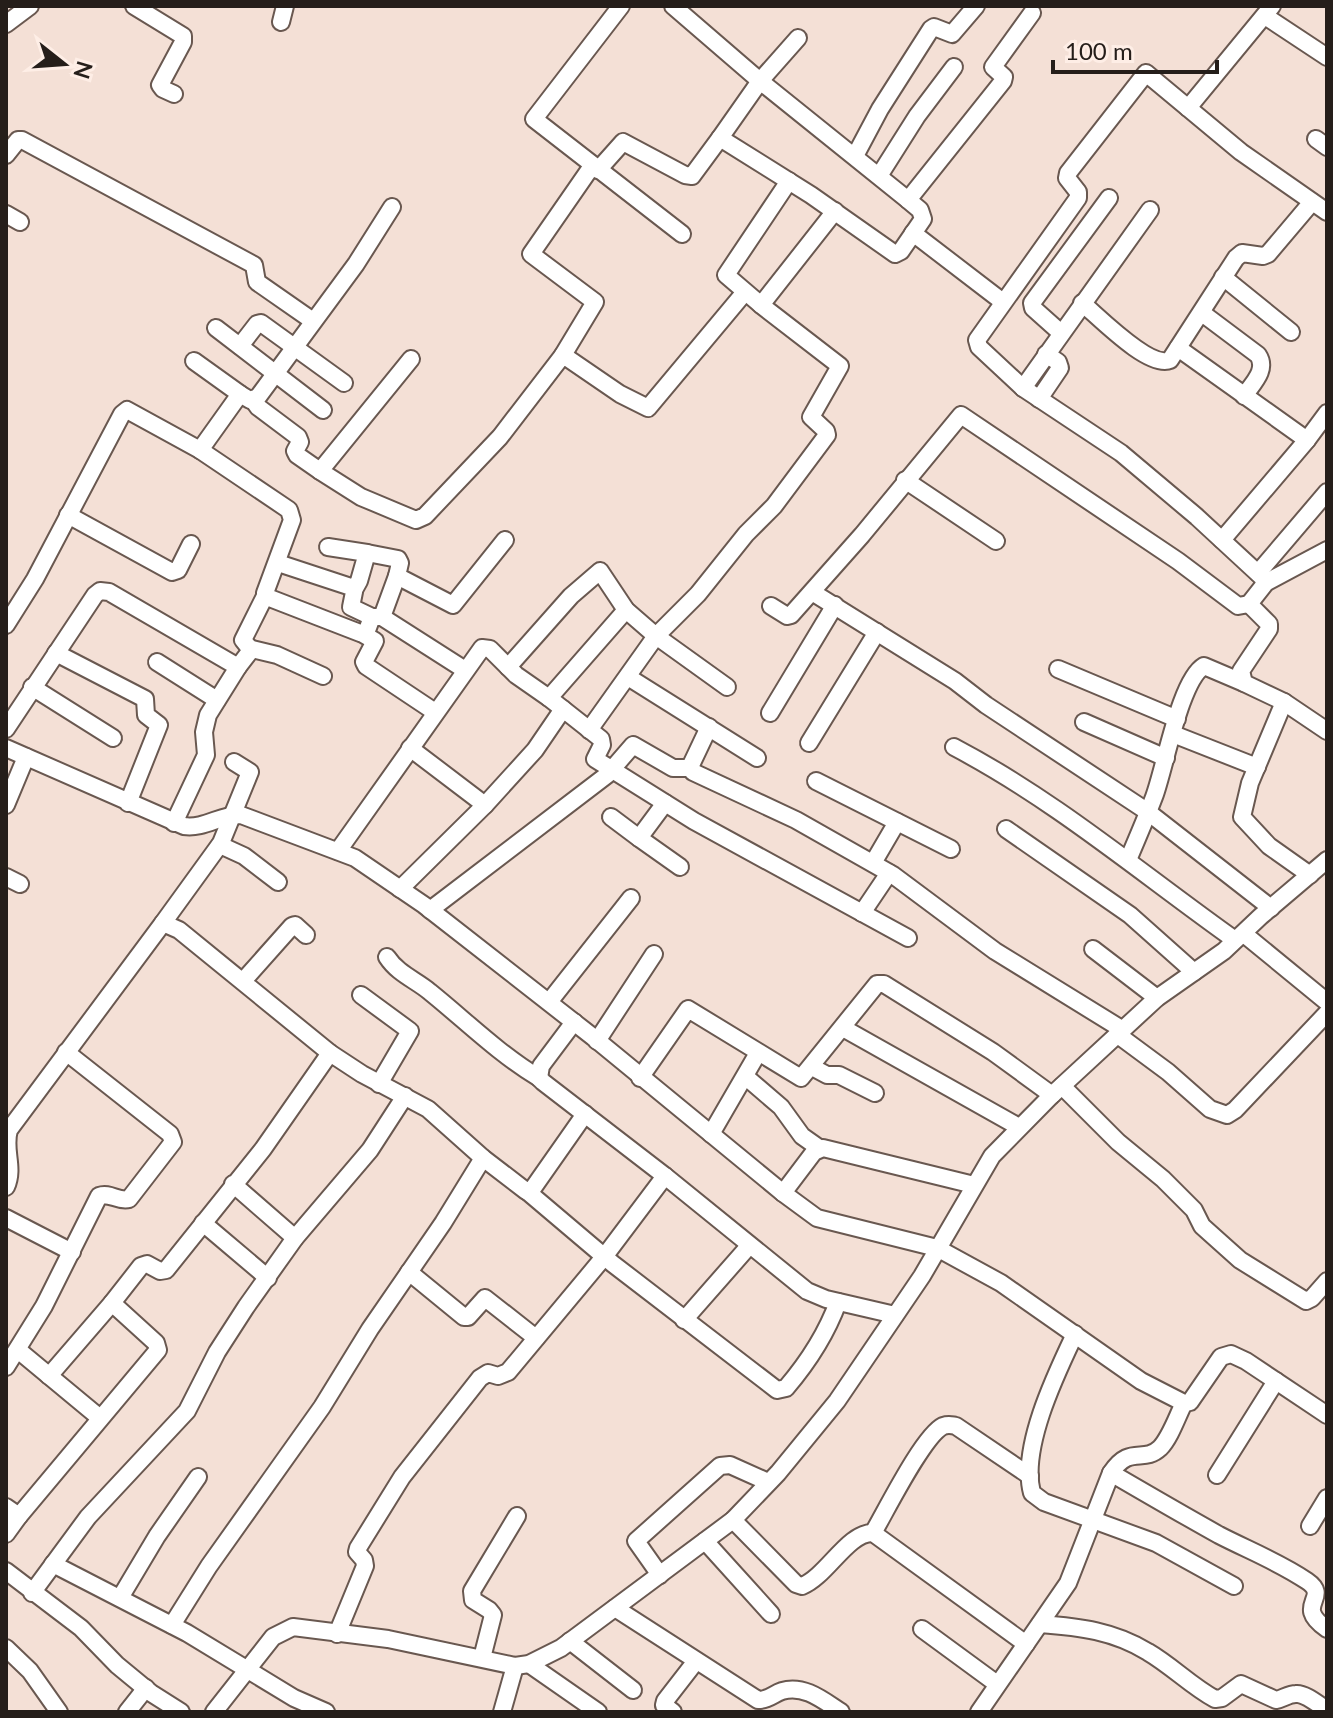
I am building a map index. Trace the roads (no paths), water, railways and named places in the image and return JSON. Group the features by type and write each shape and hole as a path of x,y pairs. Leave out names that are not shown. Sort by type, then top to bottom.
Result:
{"street":[{"path":"6,23 30,6"},
{"path":"134,6 183,36 183,42 160,85 174,94"},
{"path":"621,6 534,118 682,234"},
{"path":"673,6 760,81 908,200 923,214 923,219 901,251 895,254 835,211 720,138"},
{"path":"855,156 880,109 931,29 952,34 976,6"},
{"path":"1188,108 1269,11 1327,57"},
{"path":"908,200 1003,81 1004,77 993,67 1032,13"},
{"path":"194,361 298,437 297,455 361,497 411,519 421,520 500,437 594,309 595,302 531,254 595,168 623,142 692,176 760,81 798,38"},
{"path":"879,176 917,116 954,67"},
{"path":"1261,578 1121,453 1023,388 977,344 978,337 1078,198 1078,192 1067,178 1068,173 1145,75 1150,74 1241,152 1327,212"},
{"path":"6,155 16,141 22,140 179,222 254,265 257,282 313,321"},
{"path":"589,730 656,636 698,594 746,534 774,506 827,435 812,421 811,415 840,366 729,279 727,272 789,181"},
{"path":"1061,333 1033,308 1032,303 1109,198"},
{"path":"1082,303 1138,351 1157,362 1170,360 1242,253 1268,254 1312,202"},
{"path":"200,450 247,397 258,397 356,264 392,207"},
{"path":"1023,388 1150,210"},
{"path":"761,305 835,211"},
{"path":"913,233 1003,302"},
{"path":"1223,277 1291,332"},
{"path":"563,355 620,394 648,408 745,292"},
{"path":"1202,313 1263,362 1244,396"},
{"path":"240,346 259,322 344,383"},
{"path":"216,328 323,410"},
{"path":"1178,348 1307,440"},
{"path":"1039,399 1060,368 1046,354"},
{"path":"320,471 411,359"},
{"path":"6,625 35,579 124,411 129,411 200,450 291,513 292,520 278,563 243,640 252,649 277,655 323,676"},
{"path":"1222,540 1327,413"},
{"path":"771,606 788,617 862,535 957,417 964,416 1178,561 1238,606 1249,604"},
{"path":"905,480 996,541"},
{"path":"1249,604 1261,578 1327,492"},
{"path":"68,515 172,572 178,570 191,544"},
{"path":"397,576 456,605 505,540"},
{"path":"328,547 398,559 400,563 377,617 363,634"},
{"path":"1261,578 1327,550"},
{"path":"367,553 351,607 377,617 465,670"},
{"path":"278,563 354,590"},
{"path":"508,667 571,596 600,571 626,610 656,636 727,687"},
{"path":"6,729 95,595 104,590 238,667"},
{"path":"812,592 955,681 986,705 1148,812 1271,908"},
{"path":"265,596 375,641 364,662 366,666 435,712"},
{"path":"1244,683 1241,671 1270,627 1249,604"},
{"path":"770,713 835,605"},
{"path":"400,889 485,805 535,750 556,704 626,610"},
{"path":"809,743 877,632"},
{"path":"338,851 478,651 487,647 602,741 595,759 612,771 908,938"},
{"path":"174,823 206,755 204,724 252,649"},
{"path":"56,653 145,699 146,715 158,722 157,736 128,803"},
{"path":"157,662 217,700"},
{"path":"1128,860 1148,812 1196,670 1204,666 1244,683 1284,702 1327,731"},
{"path":"1058,669 1257,767"},
{"path":"628,677 757,758"},
{"path":"32,687 113,738"},
{"path":"1284,702 1242,807 1242,817 1269,846 1310,875"},
{"path":"1084,722 1166,758"},
{"path":"690,768 709,727"},
{"path":"430,910 612,771 633,745 673,768 690,768 796,820 889,873 995,951 1120,1033 1210,1109 1227,1115 1235,1110 1327,1013"},
{"path":"954,747 1022,785 1164,889 1239,937 1327,1002"},
{"path":"6,748 174,823 194,828 231,817 255,820 355,858 430,910 549,1002 817,1218 937,1248 1001,1283 1141,1381 1184,1403 1190,1402 1221,1357 1228,1354 1246,1361 1327,1415"},
{"path":"410,748 485,805"},
{"path":"6,805 26,757"},
{"path":"6,1187 11,1172 7,1146 9,1130 220,844 250,772 234,762"},
{"path":"816,781 951,849"},
{"path":"639,838 665,803"},
{"path":"611,817 680,867"},
{"path":"873,863 897,822"},
{"path":"1006,829 1130,915 1194,972"},
{"path":"220,844 244,856 278,882"},
{"path":"502,1712 522,1665 570,1641 660,1575 733,1520 768,1482 837,1401 895,1315 992,1156 1019,1127 1157,998 1239,937 1327,861"},
{"path":"862,913 889,873"},
{"path":"549,1002 631,898"},
{"path":"163,923 179,930 330,1053 379,1084 428,1109 604,1257 772,1388 786,1388 822,1342 838,1302"},
{"path":"243,981 292,926 295,925 306,935"},
{"path":"1093,949 1157,998"},
{"path":"597,1041 654,954"},
{"path":"387,957 397,970 427,990 511,1059 665,1176 807,1291 838,1302 895,1315"},
{"path":"640,1078 688,1009 799,1078 804,1077 877,984 884,984 1057,1090 1163,1179 1194,1210 1202,1226 1240,1260 1306,1301 1327,1281"},
{"path":"361,995 410,1031 379,1084"},
{"path":"539,1078 541,1066 574,1022"},
{"path":"843,1028 1019,1127"},
{"path":"6,1367 72,1252 99,1196 105,1194 124,1201 129,1199 173,1138 66,1052"},
{"path":"49,1376 141,1266 147,1264 160,1271 166,1270 263,1149 330,1053"},
{"path":"711,1134 758,1053"},
{"path":"812,1067 827,1075 839,1075 875,1093"},
{"path":"746,1077 781,1107 802,1136 819,1148 886,1161 967,1196"},
{"path":"32,1593 88,1517 187,1411 217,1352 295,1238 370,1150 405,1096"},
{"path":"528,1192 585,1114"},
{"path":"783,1193 819,1148"},
{"path":"172,1625 209,1566 322,1407 483,1158"},
{"path":"337,1634 365,1566 358,1548 385,1502 480,1378 488,1373 498,1376 505,1374 604,1257 665,1176"},
{"path":"233,1184 295,1238"},
{"path":"6,1218 72,1252"},
{"path":"203,1223 268,1278"},
{"path":"684,1320 749,1246"},
{"path":"409,1272 464,1317 468,1317 485,1298 536,1338"},
{"path":"6,1534 13,1511 100,1418 158,1350 156,1343 112,1303"},
{"path":"1075,1334 1042,1412 1030,1476 1032,1493 1044,1502 1156,1543 1234,1586"},
{"path":"18,1350 100,1418"},
{"path":"1217,1475 1276,1381"},
{"path":"979,1712 1068,1583 1111,1473 1120,1460 1148,1454 1162,1447 1184,1403"},
{"path":"873,1533 926,1444 947,1424 956,1426 1030,1476"},
{"path":"660,1575 636,1541 720,1466 730,1465 768,1482"},
{"path":"1111,1473 1307,1581 1316,1588 1317,1594 1311,1614 1327,1629"},
{"path":"120,1598 198,1477"},
{"path":"1310,1526 1327,1498"},
{"path":"482,1658 493,1615 473,1600 472,1591 517,1516"},
{"path":"733,1520 796,1584 802,1586 822,1573 855,1538 873,1533 1026,1644"},
{"path":"705,1541 771,1614"},
{"path":"53,1564 172,1625 294,1698 326,1712"},
{"path":"6,1571 81,1628 146,1688 181,1712"},
{"path":"615,1608 758,1700 770,1699 783,1691 811,1693 841,1712"},
{"path":"1040,1624 1084,1627 1119,1636 1149,1652 1215,1699 1222,1698 1241,1684 1276,1700 1294,1693 1301,1694 1327,1710"},
{"path":"214,1712 273,1637 293,1627 388,1639 522,1665 598,1712"},
{"path":"922,1629 997,1684"},
{"path":"570,1641 633,1690"},
{"path":"6,1648 30,1671 59,1712"},
{"path":"673,1712 664,1705 665,1701 696,1661"},
{"path":"127,1712 146,1688"},
{"path":"771,1712 783,1691"}]}
